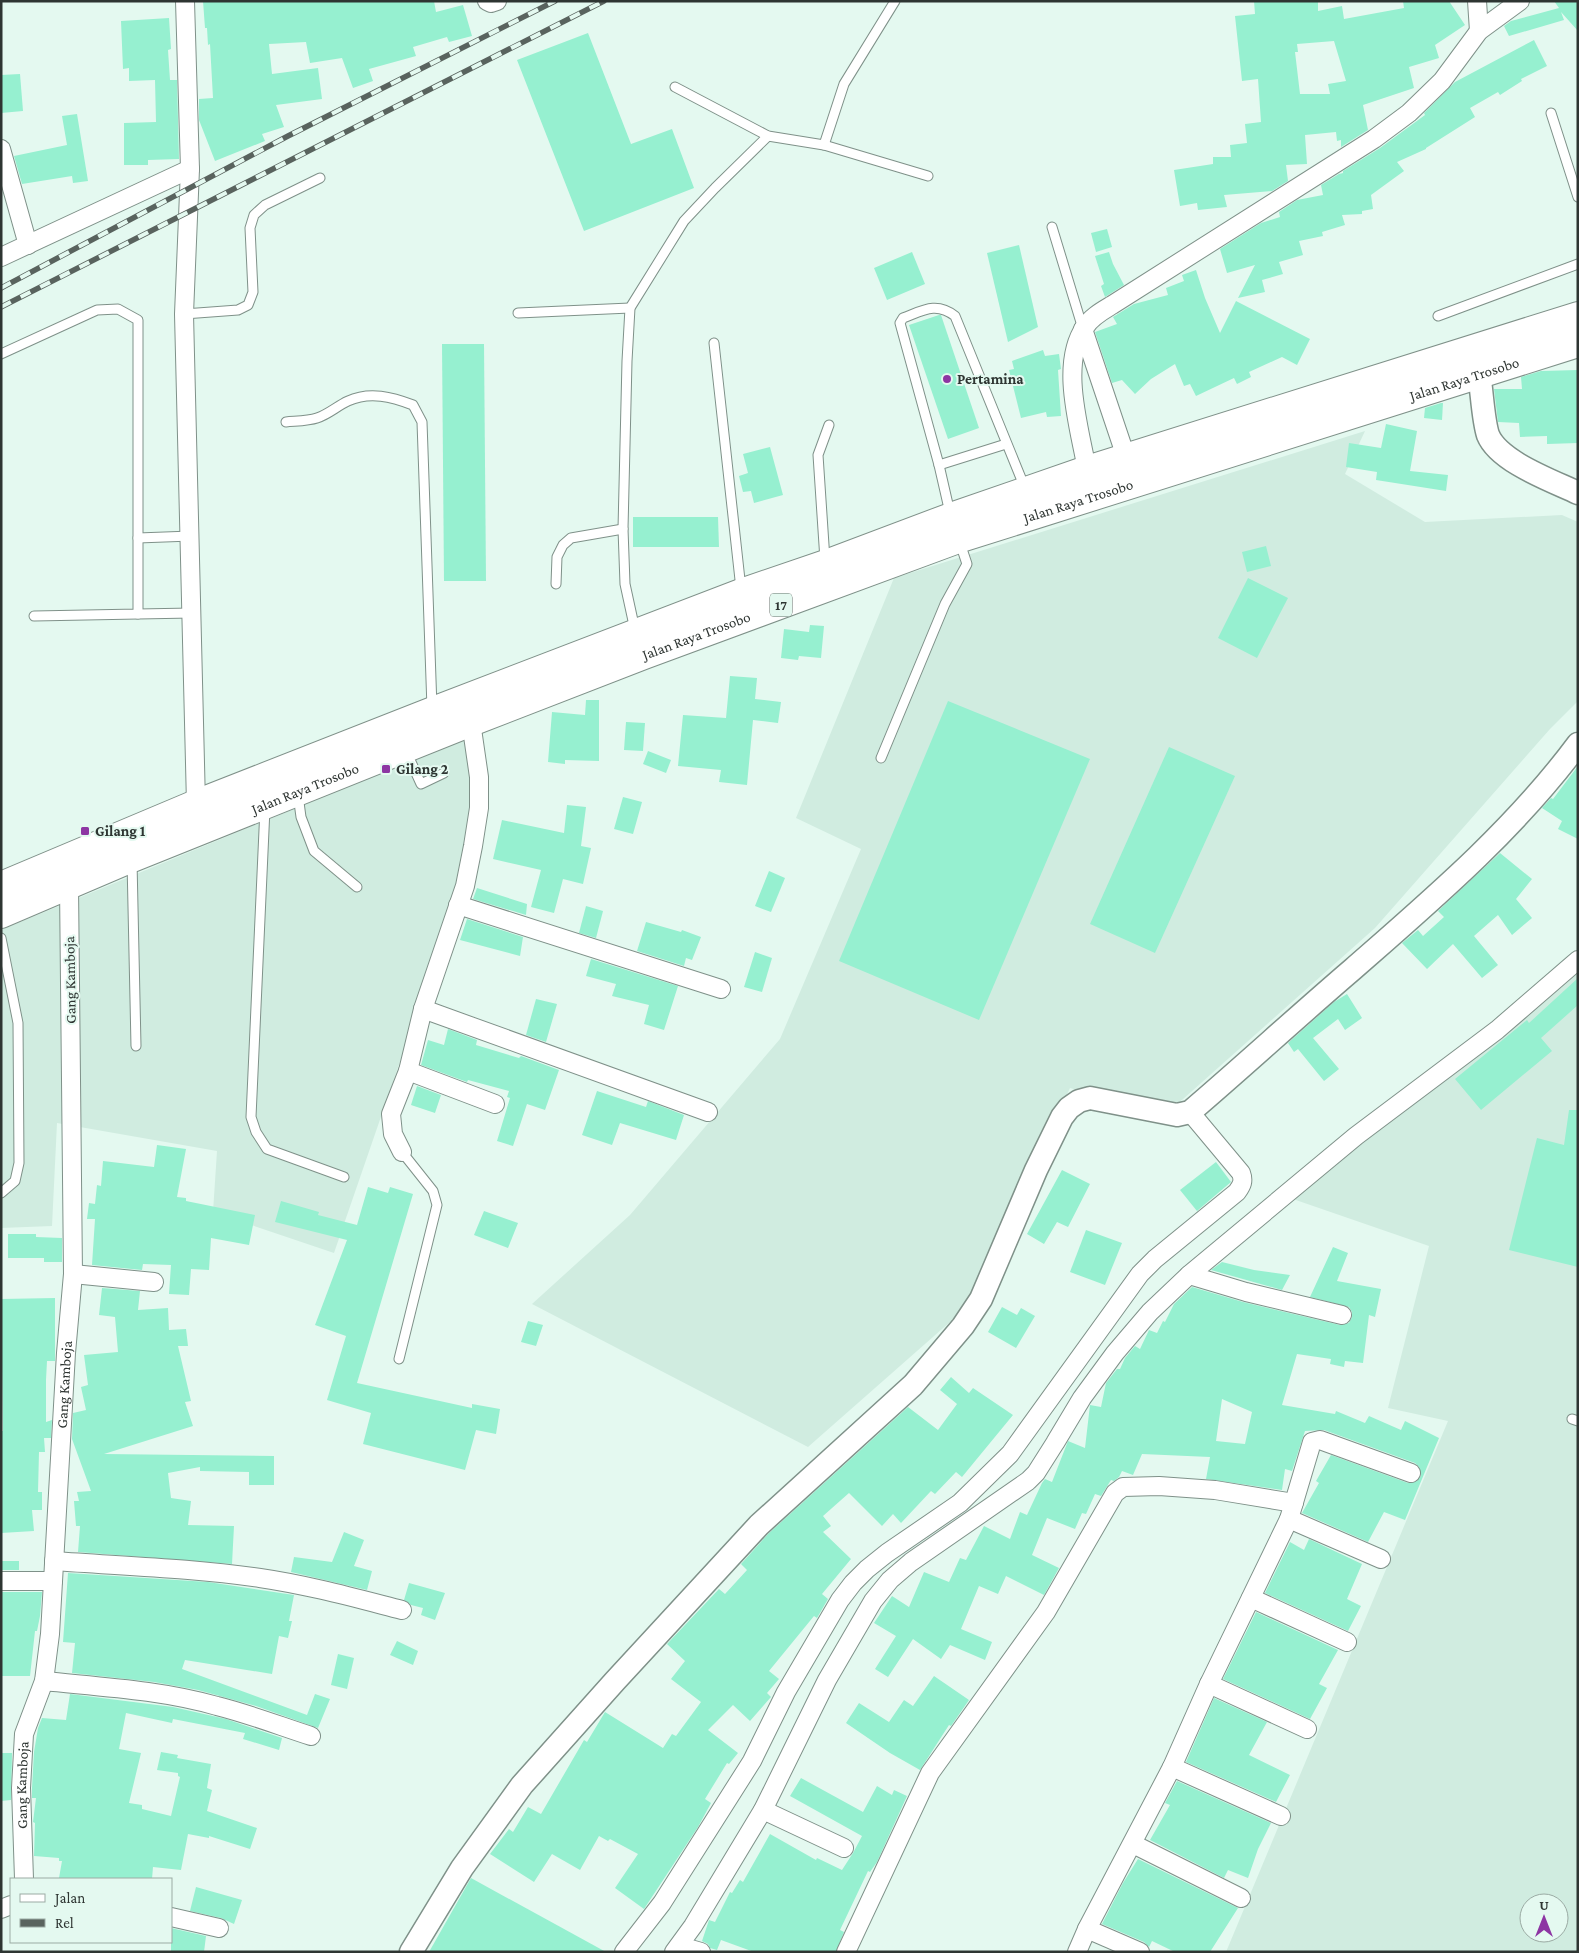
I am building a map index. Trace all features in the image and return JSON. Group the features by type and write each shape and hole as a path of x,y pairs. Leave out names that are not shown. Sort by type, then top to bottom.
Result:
{"highway":[{"name":"Jalan Raya Trosobo","path":"1,914 265,804 644,655 955,528 1026,491 1087,470 1578,316"},
{"name":"Jalan Raya Trosobo","path":"1,886 196,804 741,593 826,564 955,528 1479,374 1578,343"}],"street":[{"path":"185,1 190,169 184,314 191,536 196,804"},
{"path":"487,1 494,3 497,1"},
{"path":"1477,1 1479,31"},
{"path":"1087,470 1074,401 1073,369 1076,347 1083,329 1097,315 1112,305 1374,139 1410,113 1442,81 1479,31 1520,1"},
{"path":"1,149 28,244"},
{"path":"1,257 190,169"},
{"path":"1083,329 1126,458"},
{"path":"1479,374 1488,435 1496,448 1510,460 1578,493"},
{"path":"402,1152 393,1134 391,1114 408,1071 423,1009 465,886 473,846 479,808 479,777 471,722"},
{"path":"410,1952 462,1868 522,1786 595,1703 759,1526 912,1385 963,1326 981,1299 1036,1170 1069,1108 1079,1101 1090,1098 1177,1115 1190,1112 1429,902 1504,831 1552,777 1578,744"},
{"name":"Gang Kamboja","path":"24,1878 21,1788 24,1734 44,1681 50,1634 66,1353 74,1274 68,886"},
{"path":"458,905 721,989"},
{"path":"701,1952 677,1949 763,1810 827,1680 873,1601 890,1580 911,1562 1028,1481 1055,1443 1082,1398 1115,1353 1150,1312 1189,1275 1356,1136 1497,1030 1578,960"},
{"path":"423,1009 708,1112"},
{"path":"408,1071 495,1104"},
{"path":"624,1952 662,1903 752,1761 786,1692 840,1600 853,1583 886,1553 960,1502 1010,1454 1140,1274 1155,1259 1243,1185 1244,1179 1241,1173 1190,1112"},
{"path":"74,1274 154,1282"},
{"path":"1189,1275 1246,1292 1342,1315"},
{"path":"1077,1952 1087,1929 1172,1767 1209,1684 1292,1511 1312,1442 1320,1440 1411,1474"},
{"path":"846,1952 930,1773 1046,1612 1115,1493 1123,1487 1159,1486 1215,1490 1292,1511 1381,1559"},
{"path":"54,1561 261,1578 323,1590 402,1610"},
{"path":"1,1581 53,1581"},
{"path":"1251,1598 1347,1642"},
{"path":"44,1681 155,1693 187,1699 217,1706 311,1736"},
{"path":"1209,1684 1307,1729"},
{"path":"1172,1767 1281,1816"},
{"path":"763,1810 844,1848"},
{"path":"1133,1844 1241,1898"},
{"path":"172,1917 219,1928"},
{"path":"1087,1929 1140,1952"}],"lane":[{"path":"824,145 844,84 895,1"},
{"path":"675,87 768,136 824,145 928,176"},
{"path":"1551,113 1578,197"},
{"path":"636,633 625,584 623,529 630,308 684,221 768,136"},
{"path":"184,314 238,310 248,305 253,292 250,228 254,215 265,205 320,178"},
{"path":"1052,227 1083,329"},
{"path":"1438,316 1578,264"},
{"path":"881,758 945,604 967,564 955,528 900,324 903,318 933,307 949,311 954,316 1026,491"},
{"path":"518,313 630,308"},
{"path":"1,354 97,310 118,309 138,320 138,614"},
{"path":"714,343 741,593"},
{"path":"286,422 316,418 332,412 348,401 368,395 393,397 413,405 422,422 433,711"},
{"path":"826,564 818,455 829,425"},
{"path":"939,465 1006,444"},
{"path":"556,584 557,556 563,545 571,538 623,529"},
{"path":"138,538 191,536"},
{"path":"34,616 192,613"},
{"path":"404,748 422,784 444,773"},
{"path":"297,792 301,817 314,851 357,888"},
{"path":"265,804 252,1117 256,1132 267,1149 344,1177"},
{"path":"132,858 136,1046"},
{"path":"1,938 18,1023 19,1163 15,1181 1,1193"},
{"path":"399,1359 437,1205 433,1192 402,1152"}],"shaded area":[{"path":"1365,431 1345,474 1425,522 1562,515 1578,522 1578,701 1550,729 1375,928 1164,1116 1070,1088 967,1307 808,1447 532,1304 630,1215 780,1039 861,849 796,818 894,578"},
{"path":"475,734 484,818 334,1253 213,1212 217,1151 57,1123 52,1226 1,1228 1,930"},
{"path":"1578,950 1578,1952 1226,1952 1448,1421 1388,1408 1429,1246 1290,1198 1567,956"}],"building":[{"path":"203,1 434,1 436,12 463,5 472,36 449,42 447,37 413,47 416,56 369,69 373,81 353,88 342,58 310,63 306,42 269,44 272,74 318,68 322,99 276,105 284,127 262,134 265,141 215,161 199,120 199,99 213,98 210,44 208,45 207,28 205,28"},
{"path":"1254,1 1318,1 1318,11 1342,6 1344,19 1404,8 1403,1 1449,1 1465,25 1435,45 1439,58 1409,67 1414,88 1363,105 1368,130 1341,147 1341,140 1337,141 1336,132 1305,135 1307,164 1286,165 1288,181 1272,191 1224,195 1227,207 1198,210 1197,203 1180,206 1174,170 1213,164 1213,157 1231,157 1230,145 1247,143 1245,124 1261,122 1258,79 1242,81 1235,16 1255,14","holes":["1334,41 1346,81 1328,84 1330,94 1300,94 1295,52 1298,52 1297,44"]},
{"path":"1554,1 1578,1 1578,31 1561,12 1564,20 1509,36 1504,26 1511,21 1559,8"},
{"path":"169,18 171,49 168,50 170,80 177,80 179,159 148,160 148,165 124,165 124,123 156,122 155,80 129,81 129,68 123,69 121,21"},
{"path":"588,33 631,144 672,129 694,188 584,231 517,60"},
{"path":"1534,40 1547,66 1521,79 1522,81 1500,95 1498,92 1470,108 1475,117 1426,149 1397,162 1404,171 1371,195 1373,209 1362,211 1362,214 1342,215 1345,225 1322,232 1323,236 1299,241 1303,255 1279,262 1283,274 1262,280 1265,292 1238,298 1255,265 1227,273 1220,249 1261,223 1280,217 1279,212 1297,200 1323,195 1321,185 1343,173 1343,171 1380,148 1425,115 1424,113 1455,82"},
{"path":"20,74 23,111 1,113 1,75"},
{"path":"77,114 88,181 73,183 72,176 22,184 14,156 67,145 62,116"},
{"path":"1107,229 1112,247 1096,252 1091,233"},
{"path":"1019,245 1038,327 1008,342 987,253"},
{"path":"912,252 925,284 887,300 874,268"},
{"path":"1109,252 1124,285 1105,297 1101,286 1104,284 1095,256"},
{"path":"1196,270 1205,298 1220,333 1236,301 1310,339 1297,365 1282,357 1249,372 1251,377 1237,384 1234,378 1196,396 1190,384 1184,386 1175,364 1151,379 1135,394 1122,380 1112,383 1095,332 1117,324 1113,317 1134,304 1168,295 1166,288 1184,281 1182,275"},
{"path":"941,315 979,428 948,439 909,325"},
{"path":"442,344 484,344 486,581 444,581"},
{"path":"1043,350 1045,356 1059,354 1061,369 1058,370 1061,416 1047,417 1046,412 1021,418 1009,370 1014,369 1012,361"},
{"path":"1578,370 1578,443 1547,444 1547,436 1520,437 1519,423 1498,422 1494,389 1522,389 1521,377 1541,371"},
{"path":"1443,403 1442,420 1424,418 1425,408"},
{"path":"1386,424 1417,431 1410,471 1448,475 1446,491 1376,480 1377,472 1346,467 1349,443 1381,448"},
{"path":"770,447 783,495 754,503 751,491 743,492 739,476 748,473 743,454"},
{"path":"633,517 718,517 719,547 633,547"},
{"path":"1266,546 1271,566 1247,572 1242,552"},
{"path":"1248,578 1288,598 1257,658 1218,638"},
{"path":"810,625 824,626 821,658 799,656 798,660 781,658 784,629 809,632"},
{"path":"730,676 757,678 755,699 781,702 778,723 753,720 747,785 719,782 721,770 678,766 683,715 726,718"},
{"path":"586,700 599,700 599,761 565,760 565,764 548,762 552,712 585,715"},
{"path":"948,701 1090,759 979,1020 839,961"},
{"path":"626,722 645,723 643,751 624,750"},
{"path":"1169,747 1235,776 1155,953 1090,924"},
{"path":"648,751 671,760 666,773 643,764"},
{"path":"1578,766 1578,839 1558,829 1562,821 1542,808 1551,798 1553,799"},
{"path":"623,797 642,802 633,834 614,829"},
{"path":"567,805 586,807 581,846 591,848 583,884 563,879 554,913 531,907 541,870 493,859 502,820 564,833"},
{"path":"1500,853 1532,879 1516,899 1532,918 1512,935 1498,915 1474,936 1498,965 1482,978 1453,944 1427,969 1402,943 1418,930 1423,936 1444,917 1438,911"},
{"path":"769,871 785,878 771,912 755,906"},
{"path":"477,888 527,904 526,915 473,899"},
{"path":"586,906 603,911 596,938 579,933"},
{"path":"467,919 523,937 520,956 460,940"},
{"path":"646,922 681,932 682,930 701,937 692,960 686,958 684,966 637,951"},
{"path":"755,952 772,958 762,992 744,987"},
{"path":"591,959 678,986 664,1030 644,1024 649,1005 612,996 616,984 586,976"},
{"path":"1578,978 1578,1005 1541,1038 1552,1051 1481,1110 1455,1079 1527,1020 1529,1023"},
{"path":"1347,994 1362,1018 1345,1030 1338,1019 1313,1038 1339,1069 1324,1081 1298,1049 1294,1052 1288,1043 1334,1002"},
{"path":"536,999 557,1004 546,1042 526,1035"},
{"path":"448,1029 477,1040 476,1045 519,1058 521,1056 559,1070 545,1110 527,1104 513,1146 497,1141 510,1098 507,1097 509,1091 468,1080 467,1082 421,1065 428,1040 444,1045"},
{"path":"417,1086 441,1095 435,1113 411,1105"},
{"path":"597,1091 646,1107 648,1101 684,1115 676,1140 620,1123 612,1145 582,1135"},
{"path":"1569,1110 1578,1110 1578,1267 1509,1250 1537,1138 1564,1145"},
{"path":"157,1145 186,1149 177,1197 186,1198 186,1201 255,1215 249,1245 211,1238 209,1270 191,1269 189,1295 169,1294 171,1265 143,1264 142,1270 92,1265 95,1219 87,1219 89,1203 95,1204 97,1185 101,1186 103,1161 154,1167"},
{"path":"1216,1162 1231,1182 1197,1211 1180,1190"},
{"path":"1062,1170 1090,1184 1068,1227 1057,1222 1044,1244 1027,1234"},
{"path":"368,1187 388,1193 390,1187 413,1194 357,1383 472,1408 472,1404 500,1409 496,1434 476,1430 465,1470 363,1444 371,1413 327,1400 346,1336 315,1325 347,1240 275,1222 281,1201 319,1212 318,1215 357,1225"},
{"path":"484,1211 518,1223 508,1248 474,1235"},
{"path":"1086,1230 1122,1243 1105,1285 1070,1272"},
{"path":"8,1234 36,1234 36,1237 62,1238 62,1262 44,1262 44,1258 8,1258"},
{"path":"1333,1247 1348,1253 1337,1281 1381,1289 1375,1317 1369,1315 1363,1363 1345,1361 1344,1367 1330,1364 1331,1359 1297,1354 1282,1405 1335,1414 1336,1411 1365,1423 1369,1416 1401,1430 1405,1421 1439,1438 1405,1520 1384,1512 1368,1542 1302,1513 1319,1483 1316,1481 1331,1455 1408,1483 1417,1481 1421,1476 1419,1467 1415,1463 1324,1430 1305,1431 1292,1471 1285,1469 1282,1490 1206,1479 1210,1457 1142,1454 1133,1475 1122,1471 1119,1477 1114,1481 1111,1480 1101,1496 1095,1494 1086,1514 1082,1513 1075,1529 1047,1518 1032,1555 1059,1568 1044,1595 1006,1576 998,1594 979,1586 961,1629 992,1642 985,1660 950,1645 941,1659 913,1639 888,1677 875,1669 896,1636 874,1623 892,1596 909,1607 924,1572 949,1582 960,1558 966,1560 984,1526 1010,1539 1020,1512 1027,1515 1045,1479 1052,1482 1068,1441 1085,1448 1090,1405 1101,1407 1106,1383 1117,1369 1120,1369 1125,1358 1135,1346 1140,1349 1149,1330 1157,1333 1174,1304 1192,1287 1243,1302 1340,1325 1349,1323 1352,1312 1349,1307 1310,1297","holes":["1222,1399 1252,1412 1245,1444 1216,1441"]},
{"path":"1222,1262 1254,1270 1290,1275 1282,1290 1211,1270"},
{"path":"102,1288 140,1291 138,1310 168,1308 169,1330 186,1329 188,1346 178,1346 191,1401 185,1402 193,1426 104,1454 274,1456 274,1485 249,1485 249,1472 200,1471 200,1467 168,1473 171,1498 191,1501 188,1525 234,1526 232,1564 78,1552 80,1526 76,1526 74,1501 79,1501 77,1492 91,1491 72,1439 73,1413 86,1410 81,1387 88,1385 84,1355 118,1352 115,1317 99,1315"},
{"path":"55,1298 55,1361 47,1361 46,1380 46,1422 52,1420 51,1438 44,1438 45,1452 39,1452 38,1492 42,1492 42,1510 32,1510 34,1531 1,1533 1,1431 3,1431 1,1299"},
{"path":"1002,1307 1017,1315 1021,1308 1035,1316 1016,1348 988,1332"},
{"path":"528,1321 543,1325 536,1346 521,1342"},
{"path":"951,1377 969,1393 973,1388 1013,1415 962,1477 956,1472 935,1494 931,1491 901,1523 893,1514 882,1526 849,1493 823,1516 831,1526 823,1532 851,1559 822,1594 828,1599 817,1618 814,1616 769,1671 779,1679 767,1693 771,1697 750,1721 733,1705 708,1730 738,1753 729,1764 727,1763 705,1799 711,1803 698,1827 644,1909 615,1888 638,1854 610,1839 608,1841 599,1836 580,1870 552,1854 534,1882 490,1854 509,1829 513,1832 528,1807 541,1814 584,1740 587,1742 605,1712 663,1748 672,1734 676,1736 701,1702 671,1679 685,1661 667,1644 719,1589 725,1594 747,1570 741,1564 768,1534 908,1407 938,1430 957,1404 940,1390"},
{"path":"344,1532 364,1540 354,1566 372,1571 367,1590 291,1572 294,1557 332,1562"},
{"path":"1309,1539 1362,1564 1347,1599 1361,1606 1348,1631 1265,1593 1290,1542 1304,1550"},
{"path":"1,1561 19,1561 19,1570 1,1570"},
{"path":"68,1573 208,1582 294,1595 289,1621 292,1621 288,1638 279,1636 272,1674 185,1660 182,1669 307,1715 315,1694 330,1699 318,1728 256,1706 198,1690 154,1682 72,1673 75,1643 63,1642"},
{"path":"409,1583 445,1593 435,1620 421,1615 423,1608 411,1605 404,1600"},
{"path":"1,1592 42,1592 30,1676 1,1676"},
{"path":"1256,1612 1338,1650 1319,1684 1327,1688 1310,1719 1223,1679"},
{"path":"397,1641 418,1651 413,1665 390,1655"},
{"path":"338,1654 354,1658 347,1689 331,1685"},
{"path":"934,1676 969,1700 951,1726 949,1725 920,1770 890,1753 846,1723 859,1703 889,1722 904,1700 913,1706"},
{"path":"70,1694 173,1707 226,1719 282,1738 279,1750 243,1739 245,1733 173,1719 172,1723 126,1713 119,1749 141,1753 129,1803 142,1805 142,1809 171,1816 180,1777 178,1773 157,1770 161,1752 178,1755 177,1758 211,1764 207,1788 212,1790 207,1811 257,1828 250,1849 209,1836 209,1838 188,1834 181,1870 153,1867 152,1878 59,1878 62,1861 59,1861 59,1858 34,1856 35,1823 33,1822 36,1798 32,1798 32,1788 34,1752 38,1728 42,1718 66,1720"},
{"path":"1214,1698 1267,1722 1249,1755 1290,1775 1276,1802 1186,1762"},
{"path":"1,1753 12,1753 11,1800 1,1801"},
{"path":"801,1778 863,1812 877,1786 892,1795 894,1790 907,1796 877,1862 870,1872 868,1871 840,1930 844,1932 836,1952 754,1952 721,1940 717,1950 710,1948 708,1944 702,1941 709,1920 715,1922 730,1892 732,1893 740,1880 743,1882 770,1834 816,1860 817,1858 842,1870 853,1853 862,1836 790,1796"},
{"path":"1177,1781 1271,1823 1258,1849 1248,1878 1228,1870 1224,1878 1150,1840 1170,1805 1165,1803"},
{"path":"1138,1859 1238,1908 1210,1952 1175,1952 1152,1941 1149,1947 1144,1942 1102,1924"},
{"path":"471,1878 606,1952 429,1952"},
{"path":"196,1887 242,1900 234,1924 221,1918 190,1911"},
{"path":"172,1928 206,1936 204,1952 171,1952"}],"railway":[{"path":"1,288 288,136 555,1"},
{"path":"1,307 604,1"}],"place":[{"name":"Pertamina","path":"947,379"},
{"name":"Gilang 2","path":"386,769"},
{"name":"Gilang 1","path":"85,831"}]}
